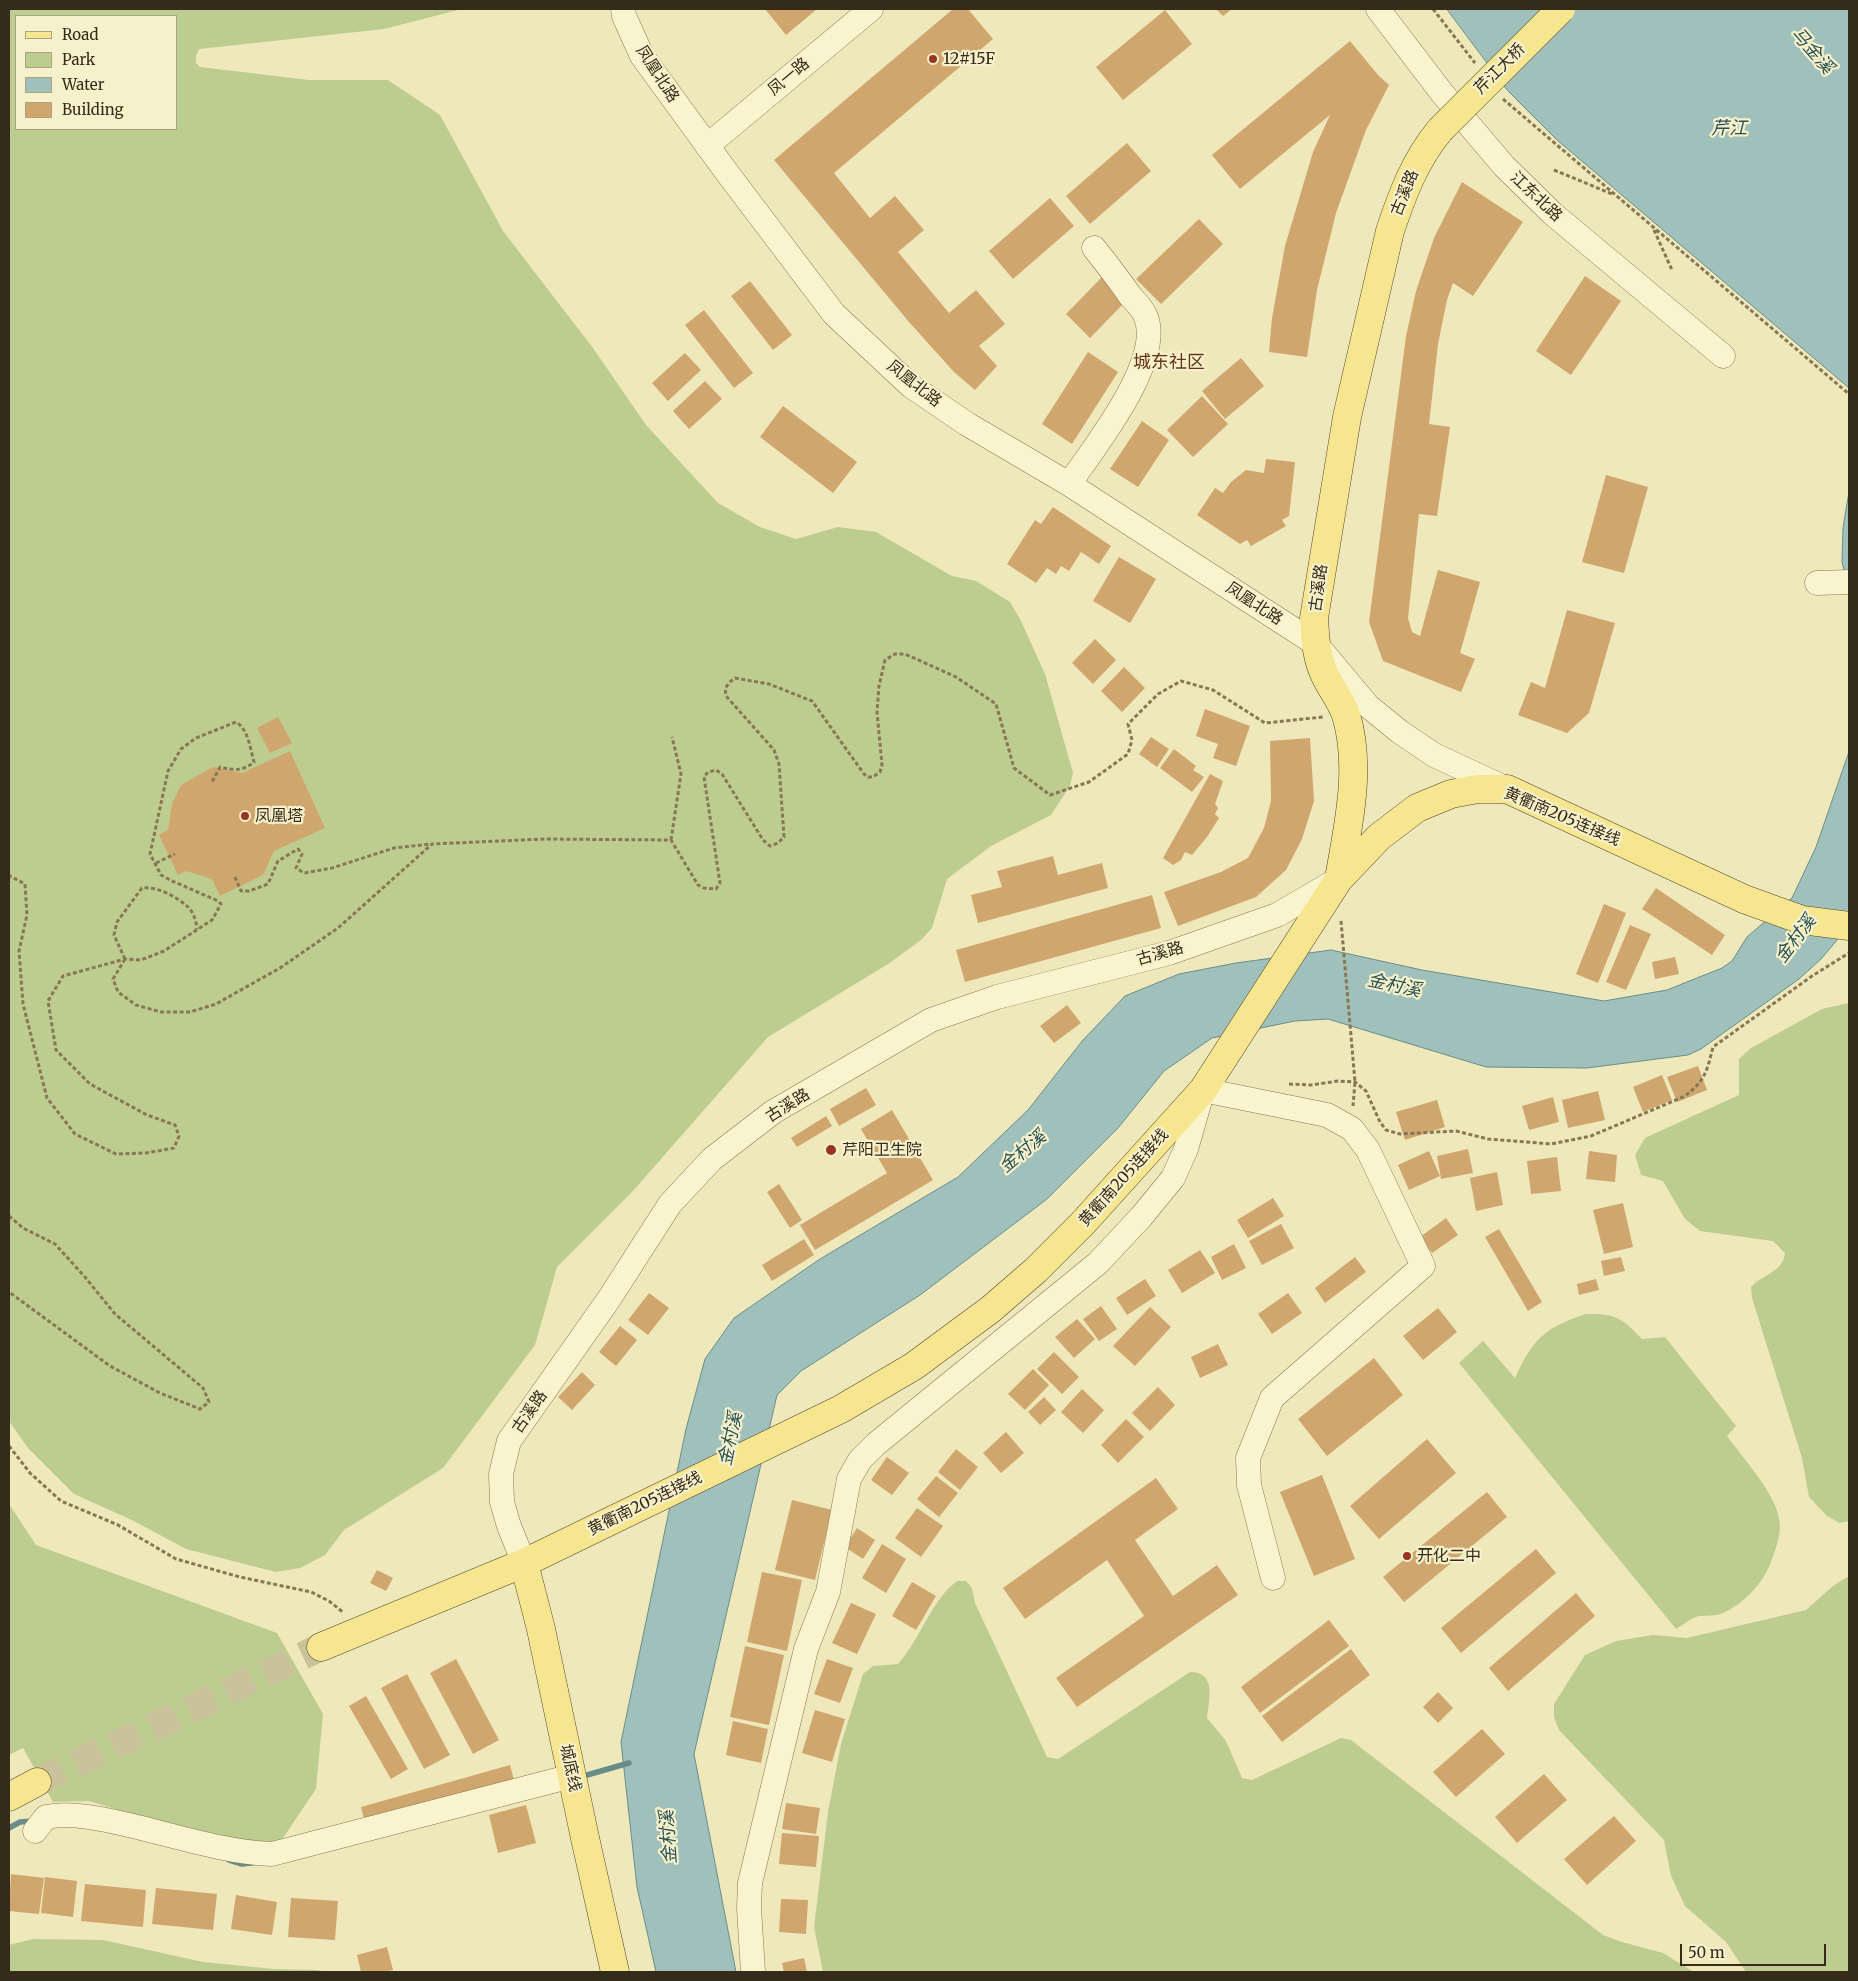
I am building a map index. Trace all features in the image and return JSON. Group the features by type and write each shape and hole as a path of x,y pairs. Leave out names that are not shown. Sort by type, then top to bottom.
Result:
{"main road":[{"name":"芹江大桥","path":"1440,130 1561,9"},
{"name":"古溪路","path":"1339,879 1352,801 1352,746 1346,714 1322,670 1316,644 1314,618 1347,417 1390,231 1400,201 1419,160 1440,130"},
{"name":"黄衢南205连接线","path":"321,1646 524,1564 841,1409 914,1366 991,1309 1036,1270 1083,1224 1203,1090 1339,879 1379,837 1417,808 1451,794 1478,789 1507,789 1744,899 1802,920 1849,926"},
{"name":"城底线","path":"524,1564 541,1629 615,1972"},
{"path":"9,1797 37,1782"}],"street":[{"name":"凤凰北路","path":"623,9 624,16 642,56 707,146 834,314 911,386 967,424 1070,484 1316,644 1368,706 1400,732 1434,755 1507,789"},
{"name":"凤一路","path":"707,146 871,9"},
{"name":"江东北路","path":"1378,9 1442,93 1504,166 1553,214 1723,356"},
{"path":"1070,484 1130,393 1140,372 1148,329 1145,315 1094,248"},
{"path":"1817,583 1849,582"},
{"name":"古溪路","path":"524,1564 502,1502 501,1474 509,1441 609,1299 670,1204 712,1158 774,1112 931,1020 997,997 1169,953 1277,915 1339,879"},
{"path":"752,1972 749,1908 750,1883 806,1649 828,1592 849,1479 860,1460 876,1444 1098,1263 1141,1217 1172,1178 1186,1149 1203,1090 1327,1115 1352,1129 1368,1150 1423,1266 1272,1398 1248,1458 1248,1467 1249,1485 1273,1578"},
{"path":"35,1832 46,1817 58,1815 80,1817 106,1820 233,1850 272,1854 572,1776"}],"path":[{"path":"1433,9 1476,64"},
{"path":"1500,95 1506,103 1849,394"},
{"path":"1554,170 1615,195"},
{"path":"1653,227 1672,270"},
{"path":"672,737 681,774 671,840 698,884 704,888 718,888 720,883 704,777 708,772 716,770 722,774 763,840 770,846 778,843 784,837 779,764 774,750 726,696 725,690 728,683 735,678 769,684 812,701 864,774 868,777 873,777 880,772 882,765 877,712 879,686 885,660 894,654 905,654 956,676 996,704 1014,768 1050,796 1089,782 1128,754 1132,740 1128,724 1158,694 1182,681 1213,690 1265,723 1346,714"},
{"path":"9,878 10,876 25,884 27,915 19,951 23,1004 46,1098 75,1134 116,1154 146,1153 174,1148 180,1136 174,1125 147,1115 90,1084 56,1050 48,1001 63,976 125,959 141,960 164,951 212,920 222,904 218,900 161,875 150,854 168,772 181,749 196,738 236,722 242,726 247,735 254,762 247,768 238,771 220,767 212,782"},
{"path":"234,877 241,891 249,891 268,884 278,861 298,849 302,854 296,868 304,873 332,868 394,848 432,844 545,839 671,840"},
{"path":"125,959 113,979 118,992 136,1005 160,1012 190,1012 216,1004 280,968 338,928 432,844"},
{"path":"156,863 175,854"},
{"path":"125,959 114,935 117,922 142,888 152,887 175,898 189,908 196,919 197,929"},
{"path":"1340,914 1355,1082 1352,1129"},
{"path":"1284,1084 1311,1085 1338,1081 1355,1082 1366,1091 1380,1122 1386,1130 1400,1134 1456,1131 1488,1139 1551,1144 1591,1136 1683,1097 1696,1088 1706,1075 1713,1047 1812,976 1849,953"},
{"path":"9,1216 23,1228 55,1244 115,1314 158,1348 203,1388 209,1402 200,1409 160,1393 135,1380 110,1366 9,1292"},
{"path":"9,1446 30,1473 62,1501 118,1525 176,1559 240,1577 311,1592 329,1601 365,1628"}],"green space":[{"path":"9,9 462,9 384,29 199,49 196,63 200,67 309,80 388,80 440,115 503,231 593,348 646,425 718,503 760,527 796,539 838,527 876,532 952,576 976,581 1010,602 1021,621 1045,674 1073,773 1070,786 1051,815 991,846 947,879 932,928 921,940 888,964 768,1037 632,1192 557,1267 535,1345 443,1468 344,1530 325,1555 300,1568 276,1572 186,1549 134,1521 74,1494 28,1448 9,1421"},
{"path":"1849,1003 1849,1521 1840,1523 1827,1516 1809,1497 1802,1458 1752,1298 1751,1287 1781,1265 1785,1253 1773,1241 1700,1231 1685,1219 1663,1181 1641,1175 1635,1155 1645,1138 1739,1095 1739,1059 1751,1048 1822,1009"},
{"path":"1586,1314 1617,1318 1629,1326 1642,1339 1665,1337 1736,1426 1727,1436 1760,1480 1775,1504 1780,1528 1777,1545 1768,1569 1748,1595 1736,1606 1721,1614 1699,1616 1690,1619 1676,1629 1459,1363 1483,1341 1515,1378 1534,1344 1560,1324"},
{"path":"9,1504 36,1545 277,1633 323,1714 316,1789 281,1841 226,1843 89,1801 53,1802 23,1748 9,1755"},
{"path":"1849,1576 1849,1972 1746,1972 1726,1942 1685,1906 1671,1876 1664,1840 1559,1730 1554,1717 1554,1704 1585,1655 1616,1641 1653,1635 1687,1638 1806,1610 1833,1586"},
{"path":"957,1581 966,1581 972,1588 975,1603 1047,1757 1058,1759 1190,1672 1199,1673 1208,1682 1210,1696 1207,1718 1226,1741 1242,1778 1252,1780 1341,1738 1351,1740 1603,1935 1663,1953 1694,1972 823,1972 814,1927 828,1812 841,1744 863,1674 873,1666 898,1664 940,1598"},
{"path":"33,1939 103,1940 203,1962 327,1972 9,1972 9,1945"}],"water":[{"name":"芹江","path":"1447,9 1849,9 1849,388 1557,140 1508,91"},
{"path":"1849,492 1849,590 1842,562 1843,528"},
{"name":"金村溪","path":"1849,752 1849,926 1821,959 1799,979 1701,1049 1688,1055 1587,1068 1486,1067 1328,1019 1295,1021 1212,1038 1164,1071 1118,1128 1047,1199 920,1295 801,1371 777,1395 694,1754 736,1972 656,1972 637,1887 621,1742 686,1429 705,1359 734,1318 820,1259 958,1177 1028,1110 1083,1040 1125,996 1179,974 1236,963 1331,950 1422,970 1604,1001 1667,990 1722,968 1732,961 1747,937 1792,898 1816,847"}],"building":[{"path":"765,9 817,9 786,35"},
{"path":"953,9 968,9 993,39 834,173 870,218 895,196 924,230 898,252 949,313 976,290 1005,324 979,346 997,366 975,390 954,372 909,322 774,160"},
{"path":"1216,9 1232,9 1223,16"},
{"path":"1165,10 1192,44 1123,100 1096,67"},
{"path":"1350,41 1378,75 1389,85 1366,130 1336,213 1317,290 1307,357 1269,352 1272,318 1285,246 1313,152 1330,115 1240,189 1212,155"},
{"path":"1127,143 1151,171 1090,224 1066,196"},
{"path":"1462,182 1523,222 1473,296 1453,283 1447,300 1438,344 1429,424 1450,427 1437,516 1419,514 1408,618 1412,632 1420,636 1438,570 1480,582 1460,653 1475,659 1461,692 1383,661 1369,622 1406,336 1416,291 1434,238"},
{"path":"1050,198 1074,226 1013,279 989,251"},
{"path":"1199,219 1223,244 1161,304 1136,279"},
{"path":"1103,276 1127,300 1090,338 1066,314"},
{"path":"1585,276 1621,301 1571,375 1536,351"},
{"path":"750,281 792,335 773,350 731,296"},
{"path":"704,310 753,373 734,388 685,325"},
{"path":"1088,352 1118,372 1072,444 1042,424"},
{"path":"685,353 701,370 668,401 652,383"},
{"path":"1241,358 1264,386 1225,419 1202,391"},
{"path":"705,381 722,399 689,429 673,411"},
{"path":"1202,396 1228,424 1193,457 1167,430"},
{"path":"783,406 857,462 833,493 760,437"},
{"path":"1142,421 1169,440 1138,487 1110,469"},
{"path":"1266,459 1295,462 1289,516 1282,520 1286,526 1251,546 1247,540 1240,544 1197,515 1215,488 1223,493 1231,482 1246,470 1264,473"},
{"path":"1606,475 1648,487 1624,573 1582,562"},
{"path":"1053,507 1111,546 1099,564 1081,552 1069,571 1061,566 1056,574 1047,568 1036,583 1007,564 1035,520 1041,524"},
{"path":"1119,557 1156,579 1130,623 1093,601"},
{"path":"1567,610 1615,623 1589,713 1567,733 1518,715 1531,682 1545,688"},
{"path":"1095,639 1116,660 1093,684 1072,663"},
{"path":"1124,667 1145,688 1122,712 1101,691"},
{"path":"1205,709 1250,726 1236,766 1213,758 1218,744 1196,736"},
{"path":"278,717 292,743 270,753 257,728"},
{"path":"1151,737 1169,749 1157,767 1139,754"},
{"path":"1310,738 1314,801 1302,839 1286,870 1256,897 1178,926 1164,892 1221,872 1248,858 1264,828 1271,801 1270,741"},
{"path":"1174,749 1196,766 1193,770 1204,777 1192,792 1160,768"},
{"name":"凤凰塔","path":"290,751 325,828 274,851 263,875 220,896 212,879 186,871 178,875 159,835 168,830 172,804 181,785 213,767 242,773"},
{"path":"1210,774 1223,781 1215,804 1218,808 1215,814 1219,818 1207,837 1192,855 1185,852 1181,860 1173,865 1163,858"},
{"path":"1053,856 1058,875 1102,863 1108,888 978,923 971,895 1002,887 997,871"},
{"path":"1656,888 1725,935 1712,955 1642,909"},
{"path":"1152,895 1161,928 965,982 956,950"},
{"path":"1604,904 1626,913 1598,983 1576,974"},
{"path":"1630,925 1651,934 1626,990 1606,982"},
{"path":"1675,957 1679,974 1655,979 1652,962"},
{"path":"1067,1005 1081,1023 1054,1043 1040,1026"},
{"path":"1698,1066 1707,1090 1677,1102 1667,1077"},
{"path":"1662,1075 1672,1100 1643,1112 1633,1087"},
{"path":"866,1088 876,1105 839,1126 830,1109"},
{"path":"1598,1091 1605,1120 1568,1128 1562,1100"},
{"path":"1553,1097 1559,1122 1529,1130 1522,1106"},
{"path":"1437,1100 1445,1127 1405,1140 1396,1112"},
{"path":"892,1110 933,1180 815,1250 800,1225 887,1173 861,1129"},
{"path":"826,1116 832,1126 797,1147 791,1138"},
{"path":"1468,1149 1473,1173 1441,1179 1437,1156"},
{"path":"1429,1151 1440,1176 1409,1190 1398,1165"},
{"path":"1589,1151 1617,1155 1615,1182 1586,1179"},
{"path":"1557,1157 1561,1191 1531,1194 1527,1161"},
{"path":"1497,1172 1503,1205 1476,1211 1470,1178"},
{"path":"779,1184 802,1220 790,1228 767,1192"},
{"path":"1273,1198 1284,1216 1248,1238 1237,1220"},
{"path":"1623,1203 1633,1247 1604,1254 1593,1210"},
{"path":"1446,1218 1458,1235 1432,1253 1420,1237"},
{"path":"1281,1224 1294,1248 1262,1265 1249,1241"},
{"path":"1499,1229 1542,1302 1528,1311 1485,1237"},
{"path":"804,1239 814,1255 772,1281 762,1265"},
{"path":"1234,1244 1246,1268 1222,1280 1211,1257"},
{"path":"1200,1250 1215,1273 1182,1293 1168,1270"},
{"path":"1355,1257 1366,1272 1325,1303 1315,1288"},
{"path":"1621,1257 1625,1271 1604,1276 1601,1261"},
{"path":"1145,1279 1156,1296 1127,1315 1116,1298"},
{"path":"1596,1279 1599,1290 1579,1295 1577,1284"},
{"path":"649,1293 669,1308 648,1335 628,1320"},
{"path":"1288,1293 1302,1313 1272,1334 1258,1314"},
{"path":"1101,1306 1117,1329 1099,1341 1083,1319"},
{"path":"1150,1307 1171,1327 1135,1366 1113,1346"},
{"path":"1438,1308 1457,1332 1423,1360 1403,1336"},
{"path":"1077,1319 1095,1339 1074,1358 1055,1337"},
{"path":"620,1326 637,1340 616,1366 599,1352"},
{"path":"1218,1344 1228,1365 1200,1378 1191,1357"},
{"path":"1054,1352 1079,1377 1062,1394 1037,1369"},
{"path":"1374,1358 1403,1395 1327,1456 1298,1419"},
{"path":"1033,1369 1049,1385 1025,1410 1008,1394"},
{"path":"582,1372 595,1385 572,1410 558,1397"},
{"path":"1158,1387 1175,1405 1150,1431 1132,1413"},
{"path":"1082,1389 1104,1410 1083,1433 1061,1412"},
{"path":"1044,1397 1056,1410 1040,1425 1028,1412"},
{"path":"1126,1419 1144,1437 1118,1463 1101,1445"},
{"path":"1006,1432 1024,1453 1001,1473 983,1453"},
{"path":"1427,1439 1456,1473 1379,1539 1350,1506"},
{"path":"956,1449 978,1467 960,1490 938,1472"},
{"path":"887,1457 909,1473 892,1495 871,1480"},
{"path":"1322,1475 1355,1559 1314,1576 1280,1492"},
{"path":"936,1476 958,1493 939,1517 917,1499"},
{"path":"1156,1478 1178,1509 1135,1540 1173,1596 1217,1565 1238,1595 1077,1707 1056,1678 1144,1616 1107,1560 1025,1619 1003,1588"},
{"path":"1487,1492 1507,1517 1404,1602 1383,1577"},
{"path":"792,1500 832,1510 815,1580 775,1570"},
{"path":"917,1508 943,1526 921,1557 895,1538"},
{"path":"857,1528 875,1540 863,1559 845,1547"},
{"path":"882,1544 906,1559 886,1593 862,1578"},
{"path":"1536,1549 1556,1573 1461,1653 1441,1628"},
{"path":"377,1570 393,1578 386,1591 370,1583"},
{"path":"762,1572 802,1580 787,1651 747,1642"},
{"path":"912,1582 936,1596 916,1630 892,1616"},
{"path":"1576,1593 1595,1616 1508,1691 1489,1668"},
{"path":"851,1603 876,1614 857,1654 832,1643"},
{"path":"1329,1620 1349,1646 1260,1713 1241,1687"},
{"path":"745,1646 784,1655 769,1725 730,1717"},
{"path":"1351,1649 1370,1675 1282,1742 1262,1716"},
{"path":"456,1659 499,1740 473,1754 430,1673"},
{"path":"827,1659 853,1668 840,1703 814,1694"},
{"path":"407,1674 450,1755 424,1769 381,1688"},
{"path":"1438,1692 1453,1708 1438,1723 1423,1707"},
{"path":"366,1696 408,1769 391,1779 349,1706"},
{"path":"815,1710 845,1719 832,1762 802,1753"},
{"path":"733,1721 768,1729 761,1763 726,1755"},
{"path":"1482,1729 1505,1754 1456,1797 1433,1772"},
{"path":"510,1765 515,1784 366,1826 361,1807"},
{"path":"1544,1774 1567,1800 1517,1843 1495,1817"},
{"path":"786,1803 820,1808 816,1834 782,1829"},
{"path":"526,1805 536,1843 498,1853 489,1815"},
{"path":"1614,1816 1636,1841 1587,1885 1564,1859"},
{"path":"782,1833 819,1836 816,1867 779,1864"},
{"path":"11,1874 44,1878 39,1914 9,1911"},
{"path":"45,1877 77,1881 73,1917 41,1913"},
{"path":"85,1884 146,1890 143,1927 81,1921"},
{"path":"156,1888 217,1894 213,1930 152,1924"},
{"path":"236,1895 277,1902 272,1935 231,1929"},
{"path":"291,1898 338,1901 335,1940 288,1937"},
{"path":"781,1899 808,1900 806,1934 779,1932"},
{"path":"387,1947 393,1970 361,1972 357,1955"},
{"path":"804,1958 807,1972 784,1972 782,1963"}],"waterway":[{"path":"580,1777 629,1763"},
{"path":"9,1828 20,1822 33,1821"},
{"path":"229,1860 242,1864 252,1863"}],"tunnel":[{"path":"37,1782 321,1647"}],"place":[{"name":"12#15F","path":"933,59"},
{"name":"凤凰塔","path":"245,816"},
{"name":"芹阳卫生院","path":"831,1150"},
{"name":"开化二中","path":"1407,1556"}],"district":[{"name":"城东社区","path":"1169,363"}],"water label":[{"name":"马金溪","path":"1812,51"}]}
